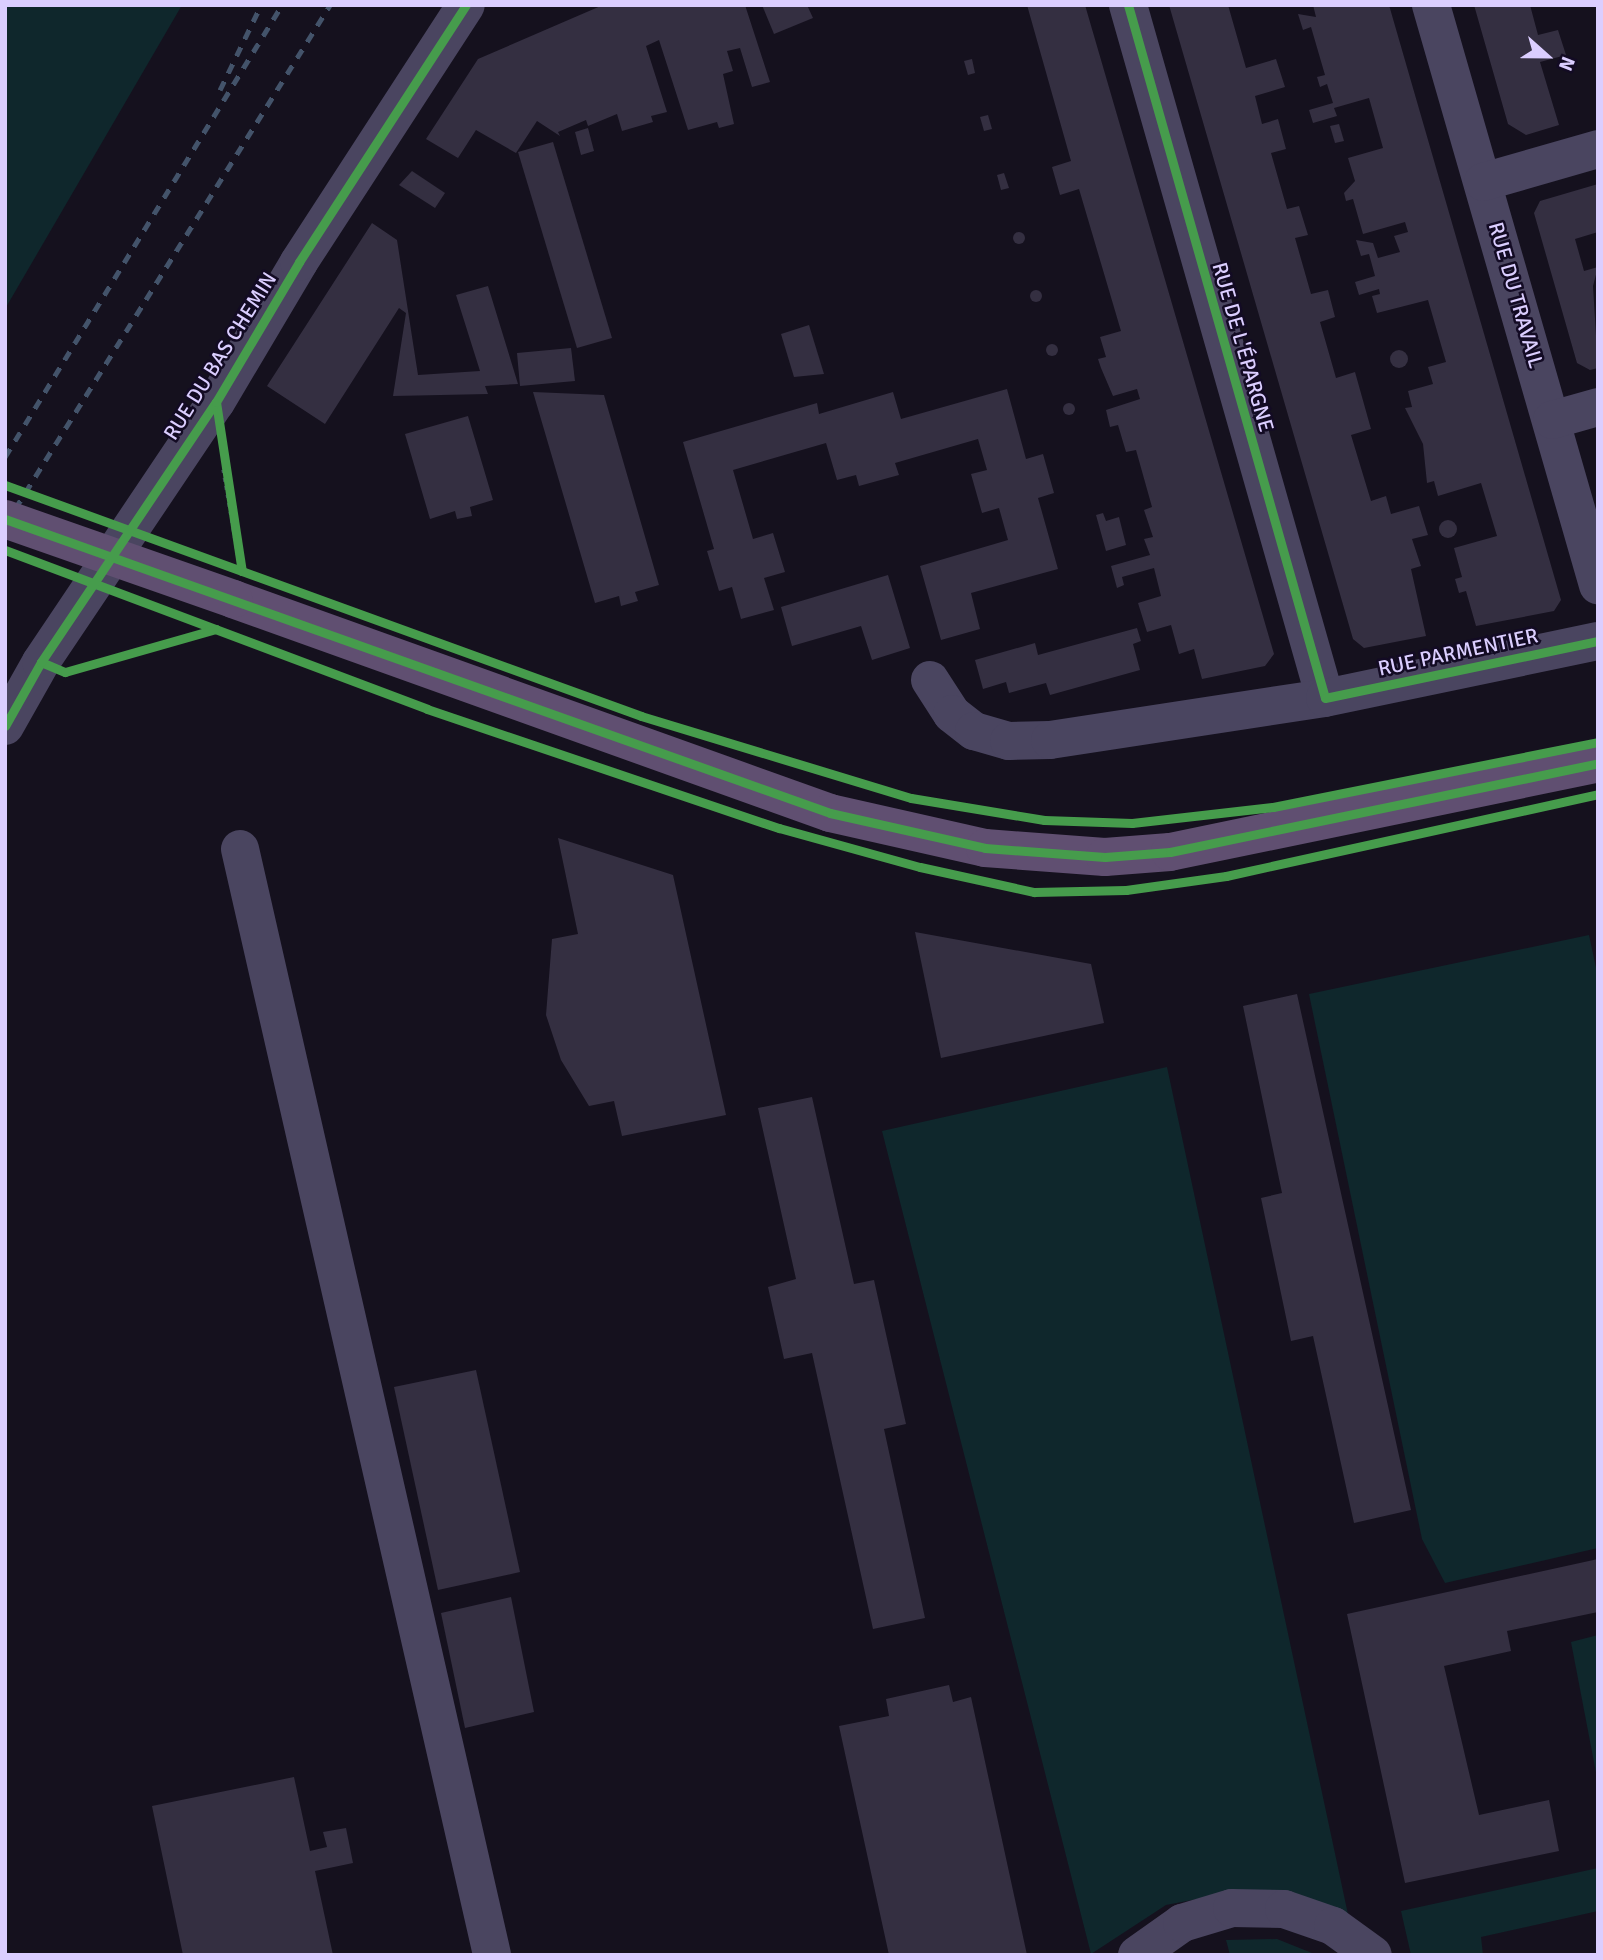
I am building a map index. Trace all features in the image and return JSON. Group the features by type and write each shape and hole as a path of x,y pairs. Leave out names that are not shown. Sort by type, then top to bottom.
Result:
{"main road":[{"path":"5,519 230,591 830,813 985,848 1105,857 1170,852 1598,763"}],"street":[{"name":"RUE DE L'ÉPARGNE","path":"1128,5 1325,698"},
{"name":"RUE DU TRAVAIL","path":"1431,5 1598,585"},
{"name":"RUE DU BAS CHEMIN","path":"5,726 41,662 216,402 299,262 469,7"},
{"path":"1483,183 1598,149"},
{"path":"1552,420 1598,407"},
{"name":"RUE PARMENTIER","path":"930,680 952,714 974,731 1009,741 1050,740 1325,698 1598,641"},
{"path":"240,849 492,1955"},
{"path":"1137,1955 1182,1923 1232,1908 1284,1909 1333,1926 1373,1955"}],"path":[{"path":"222,460 230,591"},
{"path":"191,620 230,591"},
{"path":"88,666 230,591"}],"green space":[{"path":"5,5 182,5 5,309"},
{"path":"1589,935 1598,977 1598,1548 1445,1583 1422,1539 1309,994"},
{"path":"1167,1067 1349,1919 1234,1892 1166,1905 1091,1954 882,1131"},
{"path":"1598,1635 1598,1783 1571,1642"},
{"path":"1598,1868 1598,1911 1481,1937 1483,1955 1411,1955 1401,1911"},
{"path":"1277,1939 1317,1955 1230,1955 1226,1940"}],"building":[{"path":"603,5 745,5 770,82 752,87 740,48 727,51 733,71 723,74 734,124 719,128 717,122 688,130 659,40 646,46 667,112 651,116 653,122 622,131 617,114 588,126 586,120 558,132 560,136 537,121 516,153 476,130 458,158 426,139 478,59"},
{"path":"762,5 807,5 813,18 774,34"},
{"path":"1027,5 1085,5 1274,654 1265,666 1202,679 1194,649 1179,654 1171,625 1147,632 1138,603 1161,596 1154,568 1122,577 1124,585 1117,588 1111,566 1150,555 1144,539 1153,537 1144,510 1152,507 1136,450 1126,452 1118,425 1110,427 1106,410 1140,399 1137,389 1113,396 1098,359 1106,357 1100,337 1121,331 1079,189 1060,195 1052,167 1071,161"},
{"path":"1169,5 1228,5 1246,68 1276,59 1285,87 1255,96 1262,124 1278,119 1286,149 1271,153 1287,209 1299,206 1308,235 1295,238 1311,294 1328,290 1335,317 1320,322 1336,378 1355,372 1371,429 1351,435 1371,501 1386,496 1391,514 1419,506 1428,535 1412,539 1421,566 1411,569 1426,636 1364,648 1353,639"},
{"path":"1313,5 1389,5 1561,600 1554,611 1476,626 1466,591 1459,593 1455,579 1462,577 1454,548 1497,536 1481,483 1438,496 1434,481 1427,483 1423,444 1405,408 1412,407 1408,391 1433,384 1428,367 1446,362 1428,300 1377,313 1372,296 1380,294 1379,289 1359,295 1355,282 1375,276 1369,254 1361,256 1356,240 1373,243 1378,258 1400,252 1394,236 1408,232 1405,222 1363,234 1353,199 1346,201 1344,193 1355,181 1348,158 1383,148 1369,98 1334,108 1337,116 1313,123 1309,110 1333,103 1327,84 1320,87 1317,77 1325,75 1311,27 1303,30 1298,14 1316,17"},
{"path":"1474,5 1530,5 1538,35 1558,30 1566,55 1540,62 1559,125 1526,135 1508,124"},
{"path":"972,59 975,73 968,75 964,61"},
{"path":"988,115 992,129 984,131 980,117"},
{"path":"1339,124 1344,141 1335,143 1330,126"},
{"path":"588,128 594,151 581,155 575,132"},
{"path":"553,142 612,338 577,348 518,152"},
{"path":"412,171 445,193 435,208 399,185"},
{"path":"1004,173 1009,188 1001,190 997,175"},
{"path":"1598,184 1598,232 1575,239 1584,271 1598,267 1593,286 1598,368 1590,370 1577,363 1534,213 1540,201"},
{"path":"372,223 397,240 418,375 480,371 456,295 488,286 518,384 485,386 488,394 393,396 406,313 399,308 325,424 267,386"},
{"path":"1014,233 1024,233 1024,243 1014,243"},
{"path":"1036,290 1042,296 1036,302 1030,296"},
{"path":"809,325 824,374 794,377 781,334"},
{"path":"1052,344 1058,350 1052,356 1046,350"},
{"path":"571,348 575,381 520,386 517,353"},
{"path":"1399,350 1405,353 1408,359 1405,365 1399,368 1393,365 1390,359 1393,353"},
{"path":"1007,389 1026,459 1043,454 1054,493 1038,498 1058,569 971,593 980,629 941,640 920,566 1008,540 999,508 982,513 971,474 987,470 978,439 895,463 899,475 859,486 856,475 837,480 826,443 733,470 753,539 773,533 785,572 764,578 774,610 741,619 732,587 719,591 707,551 714,549 683,442 817,403 819,414 893,392 901,419"},
{"path":"533,392 604,395 659,585 635,592 638,601 621,606 619,596 595,603"},
{"path":"1069,403 1075,409 1069,415 1063,409"},
{"path":"468,416 493,500 470,507 472,516 457,519 455,511 430,519 405,434"},
{"path":"1103,513 1106,521 1119,517 1126,545 1106,551 1096,515"},
{"path":"1448,520 1454,523 1457,529 1454,535 1448,538 1442,535 1439,529 1442,523"},
{"path":"888,575 910,648 872,660 861,626 792,646 781,607"},
{"path":"1137,628 1141,641 1133,644 1140,670 1050,695 1046,683 1009,693 1006,682 983,689 975,660 1035,643 1038,655"},
{"path":"558,838 673,875 726,1115 622,1136 614,1101 589,1106 561,1060 546,1015 552,939 578,934"},
{"path":"915,932 1091,964 1104,1023 941,1058"},
{"path":"1297,994 1411,1510 1354,1523 1313,1336 1291,1341 1261,1198 1282,1193 1243,1006"},
{"path":"812,1097 854,1284 874,1280 906,1424 884,1429 925,1618 873,1629 812,1353 784,1359 768,1287 796,1279 758,1108"},
{"path":"476,1370 520,1572 438,1590 394,1387"},
{"path":"1598,1559 1598,1612 1507,1631 1511,1651 1444,1666 1479,1815 1549,1800 1559,1851 1405,1883 1347,1614"},
{"path":"511,1597 534,1712 465,1728 441,1613"},
{"path":"949,1685 953,1702 971,1697 1027,1955 889,1955 839,1726 889,1716 886,1699"},
{"path":"294,1777 310,1851 327,1847 323,1832 346,1828 353,1863 315,1871 333,1955 183,1955 152,1806"}],"railway":[{"path":"220,90 261,5"},
{"path":"5,457 282,5"},
{"path":"5,525 330,5"}],"cycle path":[{"path":"5,726 41,662 216,402 299,262 466,5"},
{"path":"1128,5 1325,698 1598,641"},
{"path":"216,402 242,571"},
{"path":"5,485 641,716 911,798 1044,820 1132,823 1273,807 1598,742"},
{"path":"5,519 830,813 985,848 1105,857 1170,852 1598,763"},
{"path":"5,550 427,709 779,828 920,867 1034,892 1126,890 1226,876 1598,794"},
{"path":"41,662 65,672 216,629"}]}
